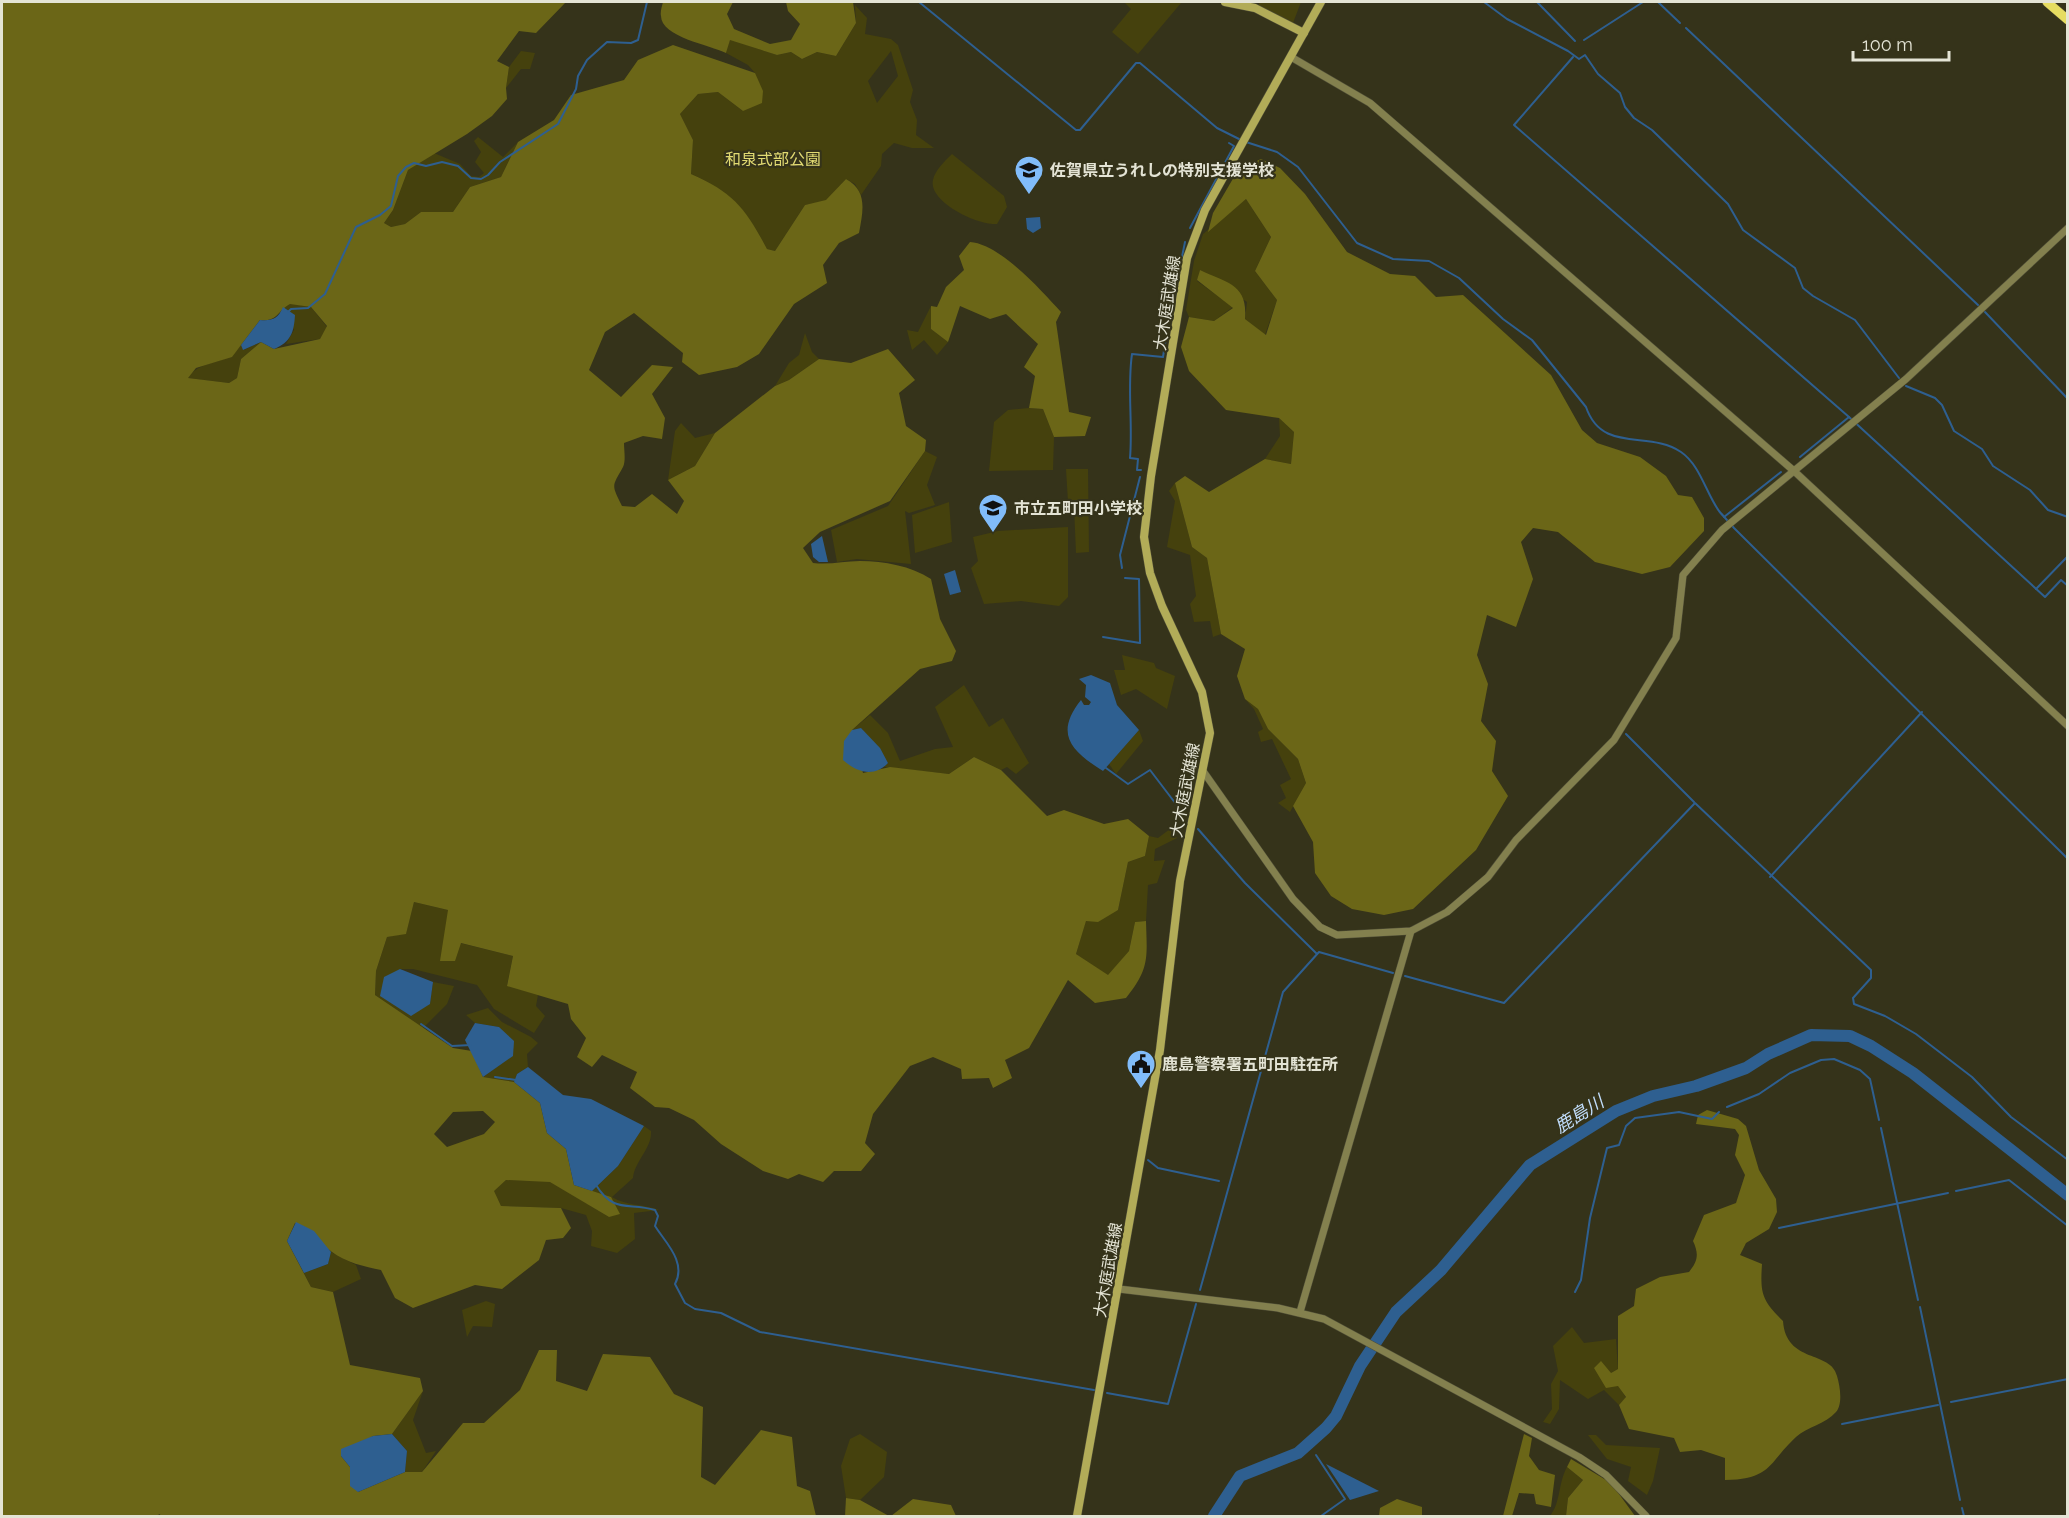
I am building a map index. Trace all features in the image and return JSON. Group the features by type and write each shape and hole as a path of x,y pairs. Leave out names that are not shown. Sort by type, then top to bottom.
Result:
{"highway":[{"path":"2047,2 2067,20"}],"main road":[{"path":"1225,2 1255,8 1304,33"},
{"name":"大木庭武雄線","path":"1077,1516 1160,1050 1180,881 1210,732 1202,692 1162,606 1150,573 1144,537 1145,512 1187,258 1205,210 1321,2"}],"street":[{"path":"1291,57 1370,103 1794,471 2067,726"},
{"path":"1203,771 1293,898 1320,927 1337,934 1412,931 1447,912 1488,878 1516,840 1614,740 1676,638 1683,575 1726,526 1906,379 2067,228"},
{"path":"1300,1312 1412,931"},
{"path":"1119,1289 1300,1312 1362,1338 1579,1457 1606,1474 1646,1516"}],"green space":[{"path":"1124,2 1181,3 1138,54 1112,32 1131,9"},
{"path":"1260,2 1301,2 1293,23 1258,6"},
{"name":"和泉式部公園","path":"855,5 867,18 865,34 891,39 898,45 913,90 910,102 917,120 916,135 934,148 912,148 894,143 882,154 881,166 861,195 855,184 846,179 826,201 805,205 775,251 767,249 745,213 728,195 691,174 693,140 680,114 698,94 718,92 743,111 755,73 748,65 726,53 730,39 777,55 791,52 802,59 817,52 836,56 856,23","holes":["891,51 898,76 877,103 868,81"]},
{"path":"521,51 535,53 530,69 521,69 506,88 509,67"},
{"path":"478,137 503,157 518,142 501,177 470,187 453,212 421,212 405,224 391,227 384,223 393,210 408,170 434,153 460,164 471,176 479,177 484,173 475,162 481,152 474,141"},
{"path":"952,154 1004,196 1007,207 997,224 989,224 968,217 946,204 938,196 934,188 934,176"},
{"path":"1246,199 1271,237 1255,271 1277,300 1265,335 1245,319 1247,302 1200,270 1197,281 1233,307 1214,321 1189,317 1186,310 1194,261 1203,234"},
{"path":"290,303 311,307 327,327 320,339 286,344 294,330 283,307"},
{"path":"931,306 931,329 948,342 937,355 924,340 912,350 907,330 918,332"},
{"path":"805,333 812,352 819,359 789,380 775,386 789,363 799,355"},
{"path":"261,342 241,359 237,378 229,383 187,378 200,367 228,357 241,345 244,350"},
{"path":"1043,409 1054,437 1053,470 989,471 994,422 1008,410"},
{"path":"1279,418 1294,432 1291,464 1265,459 1280,436"},
{"path":"681,423 695,438 715,433 695,466 668,480 675,431"},
{"path":"925,451 937,457 927,485 935,505 909,513 905,511 911,564 857,559 837,562 831,530 888,506"},
{"path":"1066,469 1088,469 1089,552 1076,553 1074,506 1068,502"},
{"path":"1175,483 1192,547 1207,558 1221,634 1213,637 1210,621 1194,622 1190,604 1196,596 1190,555 1167,547 1175,501 1169,491"},
{"path":"949,502 952,542 915,553 912,515"},
{"path":"1068,527 1068,597 1059,606 1021,601 984,604 971,568 978,561 973,537 998,531"},
{"path":"1122,655 1154,663 1156,668 1175,676 1167,709 1136,689 1121,695 1114,670 1125,670"},
{"path":"964,685 989,727 1003,718 1029,763 1016,774 1007,767 1001,770 974,757 949,774 884,767 888,763 861,728 852,730 870,715 888,733 900,761 935,749 953,747 935,707"},
{"path":"1245,699 1258,709 1268,729 1298,759 1306,783 1290,812 1278,803 1286,798 1280,785 1291,779 1272,739 1261,742 1258,732 1263,729 1254,709"},
{"path":"1139,730 1143,741 1116,774 1109,764"},
{"path":"1170,829 1177,838 1155,849 1154,861 1165,860 1157,883 1148,885 1146,921 1135,922 1129,951 1108,976 1076,954 1086,920 1118,910 1128,862 1145,856 1149,836 1158,838"},
{"path":"414,902 448,910 460,943 513,956 507,985 538,995 536,1006 545,1016 534,1033 494,1009 477,985 413,969 400,969 430,1004 433,982 454,986 447,1004 423,1028 375,995 376,971 387,937 406,933"},
{"path":"488,1008 502,1022 538,1043 527,1054 528,1067 517,1074 514,1082 483,1077 512,1056 499,1027 475,1023 466,1015"},
{"path":"644,1126 651,1131 649,1143 633,1178 612,1197 623,1202 659,1210 634,1213 635,1239 617,1253 591,1246 592,1231 586,1215 561,1208 501,1206 493,1191 506,1180 550,1181 609,1217 611,1197 592,1191 618,1166"},
{"path":"331,1252 356,1265 361,1279 333,1292 311,1287 304,1273 328,1264"},
{"path":"486,1301 495,1304 492,1327 473,1326 467,1337 462,1310"},
{"path":"1572,1327 1584,1343 1616,1339 1618,1369 1611,1373 1626,1398 1619,1405 1604,1390 1588,1399 1560,1380 1559,1409 1550,1424 1543,1422 1552,1409 1551,1384 1558,1371 1553,1346"},
{"path":"423,1391 413,1420 426,1453 436,1451 422,1472 405,1472 407,1451 392,1434"},
{"path":"860,1434 887,1452 884,1477 860,1500 846,1498 841,1466 850,1439"},
{"path":"1588,1435 1596,1435 1606,1445 1660,1448 1653,1481 1647,1495 1628,1481 1631,1467 1607,1459"},
{"path":"1567,1467 1583,1480 1568,1498 1566,1516 1550,1516 1554,1511"}],"shaded area":[{"path":"2,2 566,2 536,33 519,31 497,61 509,67 507,99 492,116 408,170 393,210 384,223 391,227 405,224 421,212 453,212 470,187 501,177 518,142 554,120 571,95 624,80 638,60 673,45 755,73 763,91 762,103 743,111 718,92 698,94 680,114 693,140 691,174 718,188 737,203 767,249 775,251 805,205 826,200 846,179 858,189 861,196 859,233 839,243 823,265 827,283 794,304 759,354 737,367 699,375 682,362 683,353 634,313 605,332 589,370 621,397 652,365 673,367 652,394 665,418 662,439 643,436 624,443 623,467 614,486 616,493 622,506 635,507 652,494 677,514 684,501 668,480 695,466 715,433 775,386 789,380 819,359 851,363 888,349 915,380 899,393 906,426 926,440 925,451 890,501 820,532 803,548 813,563 878,562 897,565 931,579 940,619 956,651 952,661 920,669 852,730 863,773 890,767 949,774 974,757 1001,770 1047,816 1064,810 1104,824 1128,819 1149,836 1145,856 1128,862 1118,910 1098,922 1086,921 1076,954 1108,975 1129,951 1135,922 1146,921 1146,954 1139,979 1126,998 1095,1003 1068,980 1029,1048 1005,1060 1012,1078 993,1088 989,1078 962,1079 961,1069 933,1057 910,1066 873,1114 865,1143 875,1154 861,1171 834,1171 823,1182 799,1174 788,1179 763,1171 721,1144 694,1120 669,1108 655,1107 630,1088 637,1072 602,1055 592,1067 577,1057 586,1038 571,1019 568,1004 507,986 513,956 461,943 455,961 440,961 448,910 414,902 406,934 387,937 376,971 375,995 453,1048 472,1051 483,1077 514,1082 540,1103 547,1133 566,1149 574,1185 611,1197 620,1214 609,1217 550,1182 506,1180 494,1191 501,1206 561,1208 571,1228 563,1238 546,1240 539,1260 502,1289 475,1285 413,1308 395,1298 381,1270 355,1264 337,1256 314,1233 295,1223 287,1241 311,1287 333,1292 350,1365 420,1378 423,1391 392,1434 373,1436 341,1456 350,1467 358,1492 405,1472 422,1472 463,1423 484,1423 520,1390 539,1350 557,1350 556,1381 587,1391 603,1354 650,1357 674,1394 703,1407 701,1477 715,1485 761,1430 792,1437 797,1486 810,1491 816,1516 162,1516 159,1514 158,1516 2,1516","holes":["290,304 311,307 327,326 320,339 274,349 261,342 241,359 237,378 229,383 188,378 196,368 232,357 260,320 274,318","483,1111 495,1122 484,1134 447,1147 434,1134 453,1112"]},
{"path":"663,2 733,2 727,14 734,29 770,44 791,40 800,24 788,11 786,2 853,2 856,23 836,56 817,52 802,59 791,52 777,55 730,40 726,53 669,30 661,16"},
{"path":"1261,159 1280,168 1305,194 1347,252 1390,274 1415,276 1436,297 1463,295 1551,375 1582,430 1597,443 1640,457 1666,476 1678,495 1692,497 1704,518 1704,531 1670,567 1642,574 1595,562 1558,532 1533,528 1521,542 1533,579 1516,627 1487,615 1477,655 1488,684 1481,721 1496,741 1492,771 1508,796 1476,850 1413,909 1384,915 1352,909 1331,896 1315,873 1313,842 1293,806 1306,783 1298,759 1268,729 1258,709 1245,699 1237,676 1245,649 1221,634 1207,558 1192,547 1175,483 1185,476 1209,492 1265,459 1291,464 1294,432 1279,418 1226,410 1189,371 1181,347 1189,317 1214,321 1233,308 1197,280 1200,270 1234,286 1243,298 1245,319 1266,335 1277,300 1255,271 1271,237 1246,199 1208,232 1213,213 1238,170"},
{"path":"970,242 982,245 1007,259 1061,312 1056,322 1069,412 1091,417 1085,436 1054,437 1043,409 1029,408 1035,376 1024,367 1038,344 1006,314 990,319 960,306 948,342 931,329 931,306 937,307 946,287 964,270 959,256"},
{"path":"1707,1110 1738,1119 1746,1126 1759,1170 1776,1199 1777,1212 1769,1229 1746,1243 1740,1255 1762,1264 1761,1283 1764,1296 1783,1321 1786,1335 1800,1350 1826,1362 1833,1368 1840,1390 1840,1404 1832,1416 1796,1437 1761,1473 1740,1479 1725,1480 1725,1458 1701,1450 1680,1452 1674,1438 1629,1429 1619,1405 1626,1397 1618,1386 1606,1388 1594,1368 1601,1361 1611,1373 1618,1369 1618,1316 1634,1306 1636,1289 1660,1277 1689,1272 1697,1257 1693,1241 1704,1215 1736,1203 1745,1175 1735,1155 1739,1135 1735,1129 1696,1124 1698,1115"},
{"path":"1524,1434 1532,1438 1529,1456 1539,1470 1555,1475 1551,1507 1536,1504 1534,1494 1519,1493 1512,1516 1503,1516"},
{"path":"1571,1459 1611,1483 1635,1516 1566,1516 1568,1498 1583,1480 1567,1467"},
{"path":"846,1498 860,1500 889,1516 845,1516"},
{"path":"913,1499 951,1505 956,1516 891,1516"},
{"path":"1397,1499 1422,1507 1422,1516 1379,1516 1380,1508"}],"water":[{"path":"1040,217 1041,228 1033,233 1027,229 1026,218"},
{"path":"283,307 295,315 294,326 288,340 274,349 261,342 243,350 241,345 260,320 274,318"},
{"path":"822,536 828,562 819,562 813,557 811,544"},
{"path":"955,570 961,592 950,595 944,574"},
{"path":"1091,675 1110,683 1117,705 1139,730 1103,771 1075,749 1068,733 1068,723 1081,700 1084,705 1089,705 1091,702 1085,697 1086,685 1079,679"},
{"path":"861,728 880,748 888,763 877,771 865,772 843,760 844,741 852,730"},
{"path":"400,969 433,982 430,1004 411,1016 380,996 384,977"},
{"path":"475,1023 499,1027 514,1041 513,1056 483,1077 465,1040"},
{"path":"528,1067 563,1095 591,1099 644,1126 618,1166 592,1191 574,1185 566,1149 547,1133 540,1103 514,1082 517,1074"},
{"path":"296,1222 314,1231 331,1252 328,1264 304,1273 287,1241"},
{"path":"392,1434 407,1451 405,1472 358,1492 350,1486 350,1467 341,1456 341,1449 373,1436"},
{"path":"1326,1464 1379,1491 1350,1500"}],"waterway":[{"path":"288,312 291,309 308,308 325,294 356,227 380,215 391,206 398,176 406,167 414,163 426,166 442,162 458,166 471,178 481,179 500,162 558,124 576,89 578,76 587,60 607,42 631,43 638,40 647,2"},
{"path":"919,2 1076,130 1080,130 1136,63 1140,63 1217,128 1241,140"},
{"path":"1484,2 1507,19 1579,59 1585,55 1598,74 1620,93 1625,107 1634,118 1652,130 1728,204 1743,230 1795,268 1803,288 1855,320 1899,378"},
{"path":"1537,2 1575,41"},
{"path":"1584,40 1643,2"},
{"path":"1658,2 1680,23"},
{"path":"1686,28 1978,305"},
{"path":"1573,57 1514,125 1849,417"},
{"path":"1246,142 1277,152 1298,167 1357,243 1393,259 1429,261 1459,278 1503,319 1532,340 1586,407 1593,422 1603,431 1615,436 1668,446 1688,458 1698,472 1714,504 1734,528 2068,859"},
{"path":"1190,228 1234,146 1229,143"},
{"path":"1169,321 1185,242"},
{"path":"1985,312 2068,399"},
{"path":"1141,470 1137,470 1138,459 1130,458 1132,354 1163,357 1167,331"},
{"path":"1906,386 1935,398 1942,405 1954,431 1982,449 1993,466 2030,490 2048,510 2068,517"},
{"path":"1800,457 1849,417 2045,597 2061,580 2068,586"},
{"path":"1724,517 1781,472"},
{"path":"1122,568 1120,555 1140,477"},
{"path":"2036,589 2068,556"},
{"path":"1103,637 1140,643 1139,579 1125,578"},
{"path":"1770,877 1922,712"},
{"path":"1626,734 1694,802"},
{"path":"1106,768 1128,784 1150,770 1182,812"},
{"path":"1405,976 1504,1003 1695,803 1871,970 1871,978 1853,998 1854,1004 1885,1016 1916,1034 1972,1077 2011,1117 2068,1160"},
{"path":"1198,829 1245,883 1317,954"},
{"path":"1200,1290 1283,992 1319,952 1393,973"},
{"path":"421,1024 452,1046 471,1045"},
{"name":"鹿島川","path":"1214,1516 1240,1476 1298,1453 1326,1428 1336,1416 1360,1366 1396,1312 1441,1270 1530,1165 1616,1111 1653,1096 1696,1086 1746,1068 1768,1054 1811,1035 1850,1036 1871,1046 1913,1073 2068,1195"},
{"path":"1727,1107 1759,1094 1790,1073 1821,1060 1834,1059 1860,1070 1870,1079 1879,1120"},
{"path":"495,1077 516,1080"},
{"path":"1575,1292 1581,1280 1590,1218 1607,1148 1619,1145 1626,1126 1635,1118 1679,1112 1712,1119 1719,1112"},
{"path":"1881,1128 1918,1300"},
{"path":"1148,1160 1158,1168 1219,1181"},
{"path":"1956,1191 2009,1180 2068,1226"},
{"path":"596,1185 615,1204 655,1210 658,1216 655,1226 677,1260 678,1276 675,1284 685,1303 695,1309 721,1313 760,1332 1094,1390"},
{"path":"1779,1228 1948,1193"},
{"path":"1107,1393 1168,1404 1196,1304"},
{"path":"1920,1307 1960,1500"},
{"path":"1951,1402 2068,1379"},
{"path":"1842,1424 1938,1405"},
{"name":"鹿島川","path":"1311,1443 1312,1447"},
{"path":"1316,1455 1345,1499 1321,1516"},
{"path":"1962,1508 1964,1516"}],"place":[{"name":"佐賀県立うれしの特別支援学校","path":"1029,196"},
{"name":"市立五町田小学校","path":"993,534"},
{"name":"鹿島警察署五町田駐在所","path":"1141,1090"}]}
